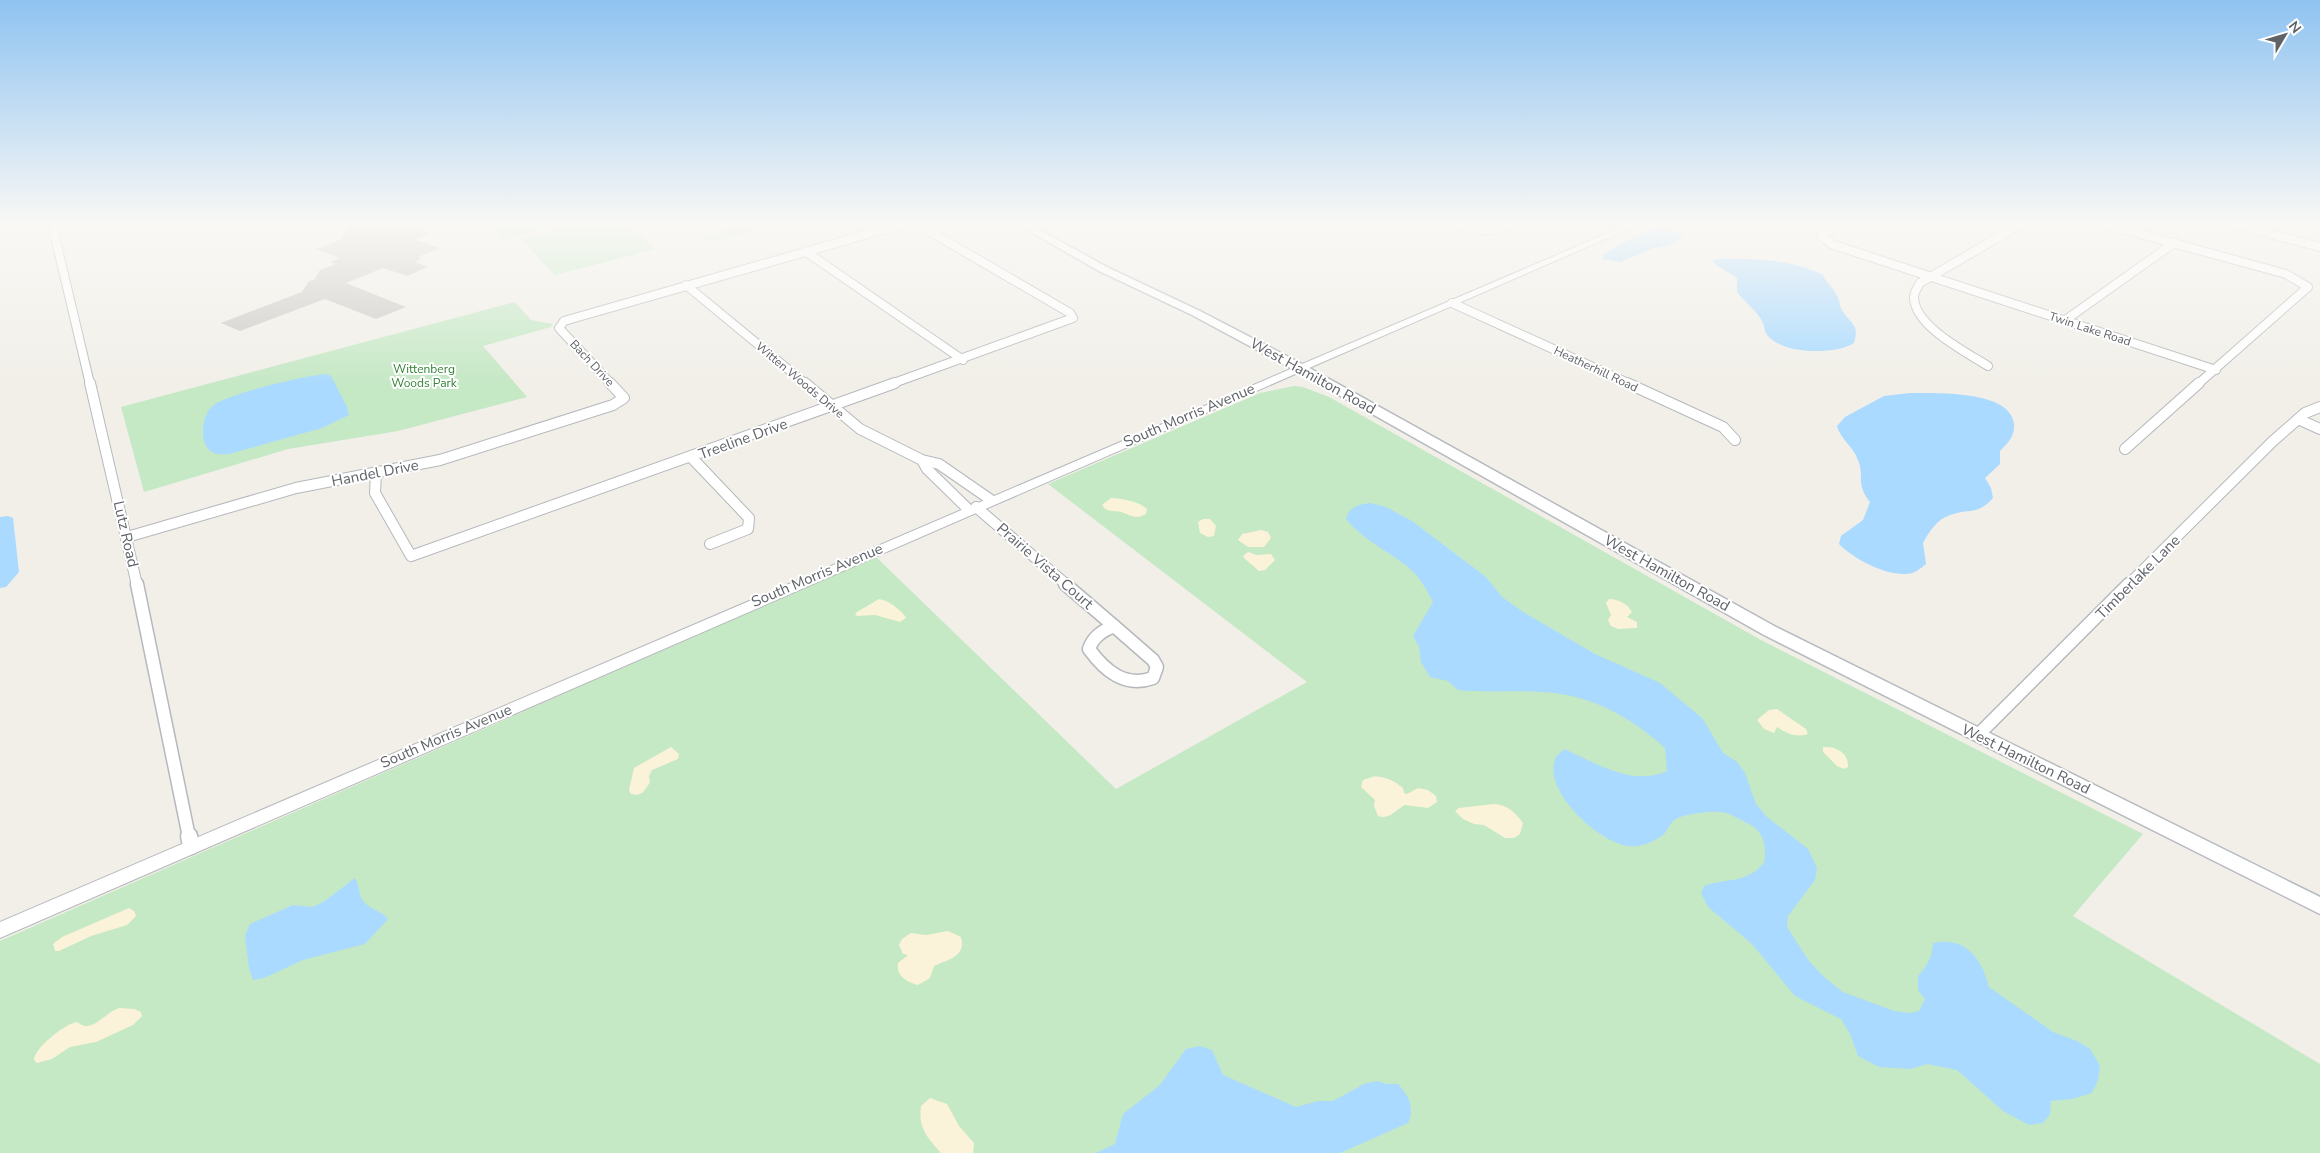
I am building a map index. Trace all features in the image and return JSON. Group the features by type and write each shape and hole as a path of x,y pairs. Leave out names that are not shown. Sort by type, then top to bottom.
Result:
{"main road":[{"name":"West Hamilton Road","path":"1123,278 1227,329 1300,368 1770,630 2320,906"}],"street":[{"name":"Lutz Road","path":"65,278 127,537 191,846"},
{"path":"686,285 711,278"},
{"path":"844,278 963,360"},
{"name":"Treeline Drive","path":"376,473 375,493 411,556 1067,323 1073,318 1070,313 1009,278"},
{"name":"South Morris Avenue","path":"0,930 991,500 1511,278"},
{"path":"1929,278 1920,283 1913,292 1912,302 1916,311 1930,326 1988,366"},
{"name":"Twin Lake Road","path":"1932,278 2216,370"},
{"path":"2064,321 2125,278"},
{"path":"2125,449 2308,289 2305,283 2294,278"},
{"name":"Bach Drive","path":"620,401 624,398 620,393 559,328 559,325 572,318 686,285"},
{"name":"Witten Woods Drive","path":"686,285 860,429 922,460 939,464 991,500"},
{"name":"Heatherhill Road","path":"1452,303 1723,427 1735,440"},
{"name":"Handel Drive","path":"127,537 296,488 440,460 620,401"},
{"name":"Timberlake Lane","path":"1978,735 2298,419 2312,409 2320,407"},
{"path":"2298,419 2320,428"},
{"path":"691,457 749,518 748,529 710,544"},
{"name":"Witten Woods Drive","path":"922,460 927,470 973,508"},
{"name":"Prairie Vista Court","path":"973,508 1114,626 1153,660 1157,667 1153,678 1144,682 1128,682 1121,679 1092,653 1089,649 1090,642 1103,631 1114,626"}],"green space":[{"name":"Wittenberg Woods Park","path":"515,302 531,320 553,324 551,327 483,346 527,397 398,431 288,449 144,492 121,407"},
{"path":"1294,386 1303,387 1329,397 1761,640 2143,834 2073,916 2320,1064 2320,1153 0,1153 0,941 876,557 1116,789 1307,682 1048,484 1260,393"}],"sand":[{"path":"1111,498 1140,504 1147,509 1146,514 1136,517 1104,508 1102,505"},
{"path":"1203,519 1210,519 1216,526 1214,536 1208,537 1200,533 1198,522"},
{"path":"1261,530 1268,532 1271,538 1264,547 1248,547 1238,540 1242,534"},
{"path":"1248,552 1257,555 1271,554 1275,560 1265,570 1259,571 1244,558 1243,556"},
{"path":"879,599 894,605 906,618 900,622 875,615 857,616 855,614"},
{"path":"1609,599 1619,601 1628,607 1632,612 1627,617 1637,622 1637,628 1618,629 1611,626 1608,620 1611,615 1606,603"},
{"path":"1777,709 1806,729 1808,734 1791,734 1777,727 1774,733 1764,729 1757,720 1769,710"},
{"path":"671,747 679,754 678,759 652,770 649,776 650,782 644,791 637,795 631,794 629,790 634,768"},
{"path":"1823,747 1841,751 1848,762 1848,767 1844,769 1837,766 1823,752"},
{"path":"1380,777 1392,781 1403,788 1404,793 1407,794 1418,788 1428,790 1436,796 1437,802 1428,808 1405,805 1389,816 1378,816 1374,806 1375,800 1361,787 1363,780"},
{"path":"1494,804 1514,812 1523,823 1520,834 1514,838 1505,838 1484,825 1474,824 1463,819 1455,811 1459,808"},
{"path":"129,908 134,911 136,916 127,925 91,936 59,951 55,951 53,944 62,937"},
{"path":"948,931 961,937 962,944 958,953 954,957 934,966 930,978 918,985 903,978 899,972 898,963 908,955 903,954 899,945 902,939 911,933 926,935"},
{"path":"119,1008 134,1009 141,1012 142,1016 133,1025 96,1042 70,1047 52,1059 37,1063 34,1060 39,1049 51,1037 72,1023 77,1022 88,1026"},
{"path":"930,1098 947,1104 959,1126 974,1143 973,1153 941,1153 932,1142 922,1126 920,1114 921,1106"}],"water":[{"path":"1737,278 1825,278 1837,296 1843,312 1854,326 1856,332 1854,343 1835,350 1811,351 1799,350 1778,343 1768,336 1760,317 1737,292"},
{"path":"327,374 331,376 347,407 349,415 322,428 229,454 214,453 205,444 203,437 204,422 210,408 215,404 270,385"},
{"path":"1910,393 1953,394 1986,399 2000,405 2010,413 2014,428 2010,439 2000,451 2000,464 1985,478 1991,488 1993,498 1982,507 1945,517 1937,523 1923,543 1926,564 1912,573 1897,574 1870,565 1845,550 1839,544 1841,536 1863,520 1870,502 1861,485 1861,471 1858,460 1837,426 1845,417 1884,396"},
{"path":"1370,503 1386,507 1412,521 1486,577 1502,597 1523,612 1595,654 1660,683 1703,719 1723,753 1737,762 1745,773 1756,804 1767,817 1808,849 1817,868 1815,880 1788,916 1787,927 1809,961 1825,978 1843,992 1894,1011 1910,1013 1919,1011 1925,999 1918,990 1918,976 1929,961 1933,943 1955,943 1963,946 1977,959 1989,987 2053,1032 2077,1041 2090,1049 2100,1066 2098,1080 2092,1093 2072,1099 2051,1101 2050,1114 2043,1123 2029,1125 2003,1111 1957,1070 1927,1064 1910,1069 1879,1067 1858,1056 1850,1034 1841,1019 1795,996 1752,944 1708,907 1701,893 1704,886 1743,878 1757,870 1764,863 1765,846 1758,831 1749,824 1728,814 1721,812 1703,813 1677,819 1661,837 1638,846 1629,846 1617,843 1588,825 1564,798 1556,784 1553,770 1556,757 1564,749 1614,771 1627,775 1641,776 1667,771 1665,748 1624,717 1593,702 1577,697 1542,692 1458,690 1448,681 1430,677 1421,662 1419,647 1413,636 1433,602 1431,597 1408,567 1368,539 1346,519 1350,511 1355,507"},
{"path":"8,516 13,518 19,572 6,587 0,588 0,517"},
{"path":"355,878 364,902 388,919 365,944 303,960 264,978 253,980 249,968 245,936 250,924 293,905 313,907 325,901"},
{"path":"1200,1046 1212,1050 1223,1075 1296,1107 1318,1101 1333,1101 1364,1084 1377,1081 1387,1084 1398,1084 1410,1102 1410,1118 1408,1123 1340,1153 1096,1153 1115,1144 1123,1114 1160,1085 1186,1049"}],"building":[{"path":"315,278 359,278 346,283 406,307 376,319 325,299 240,331 221,323 302,292 309,281"}]}
